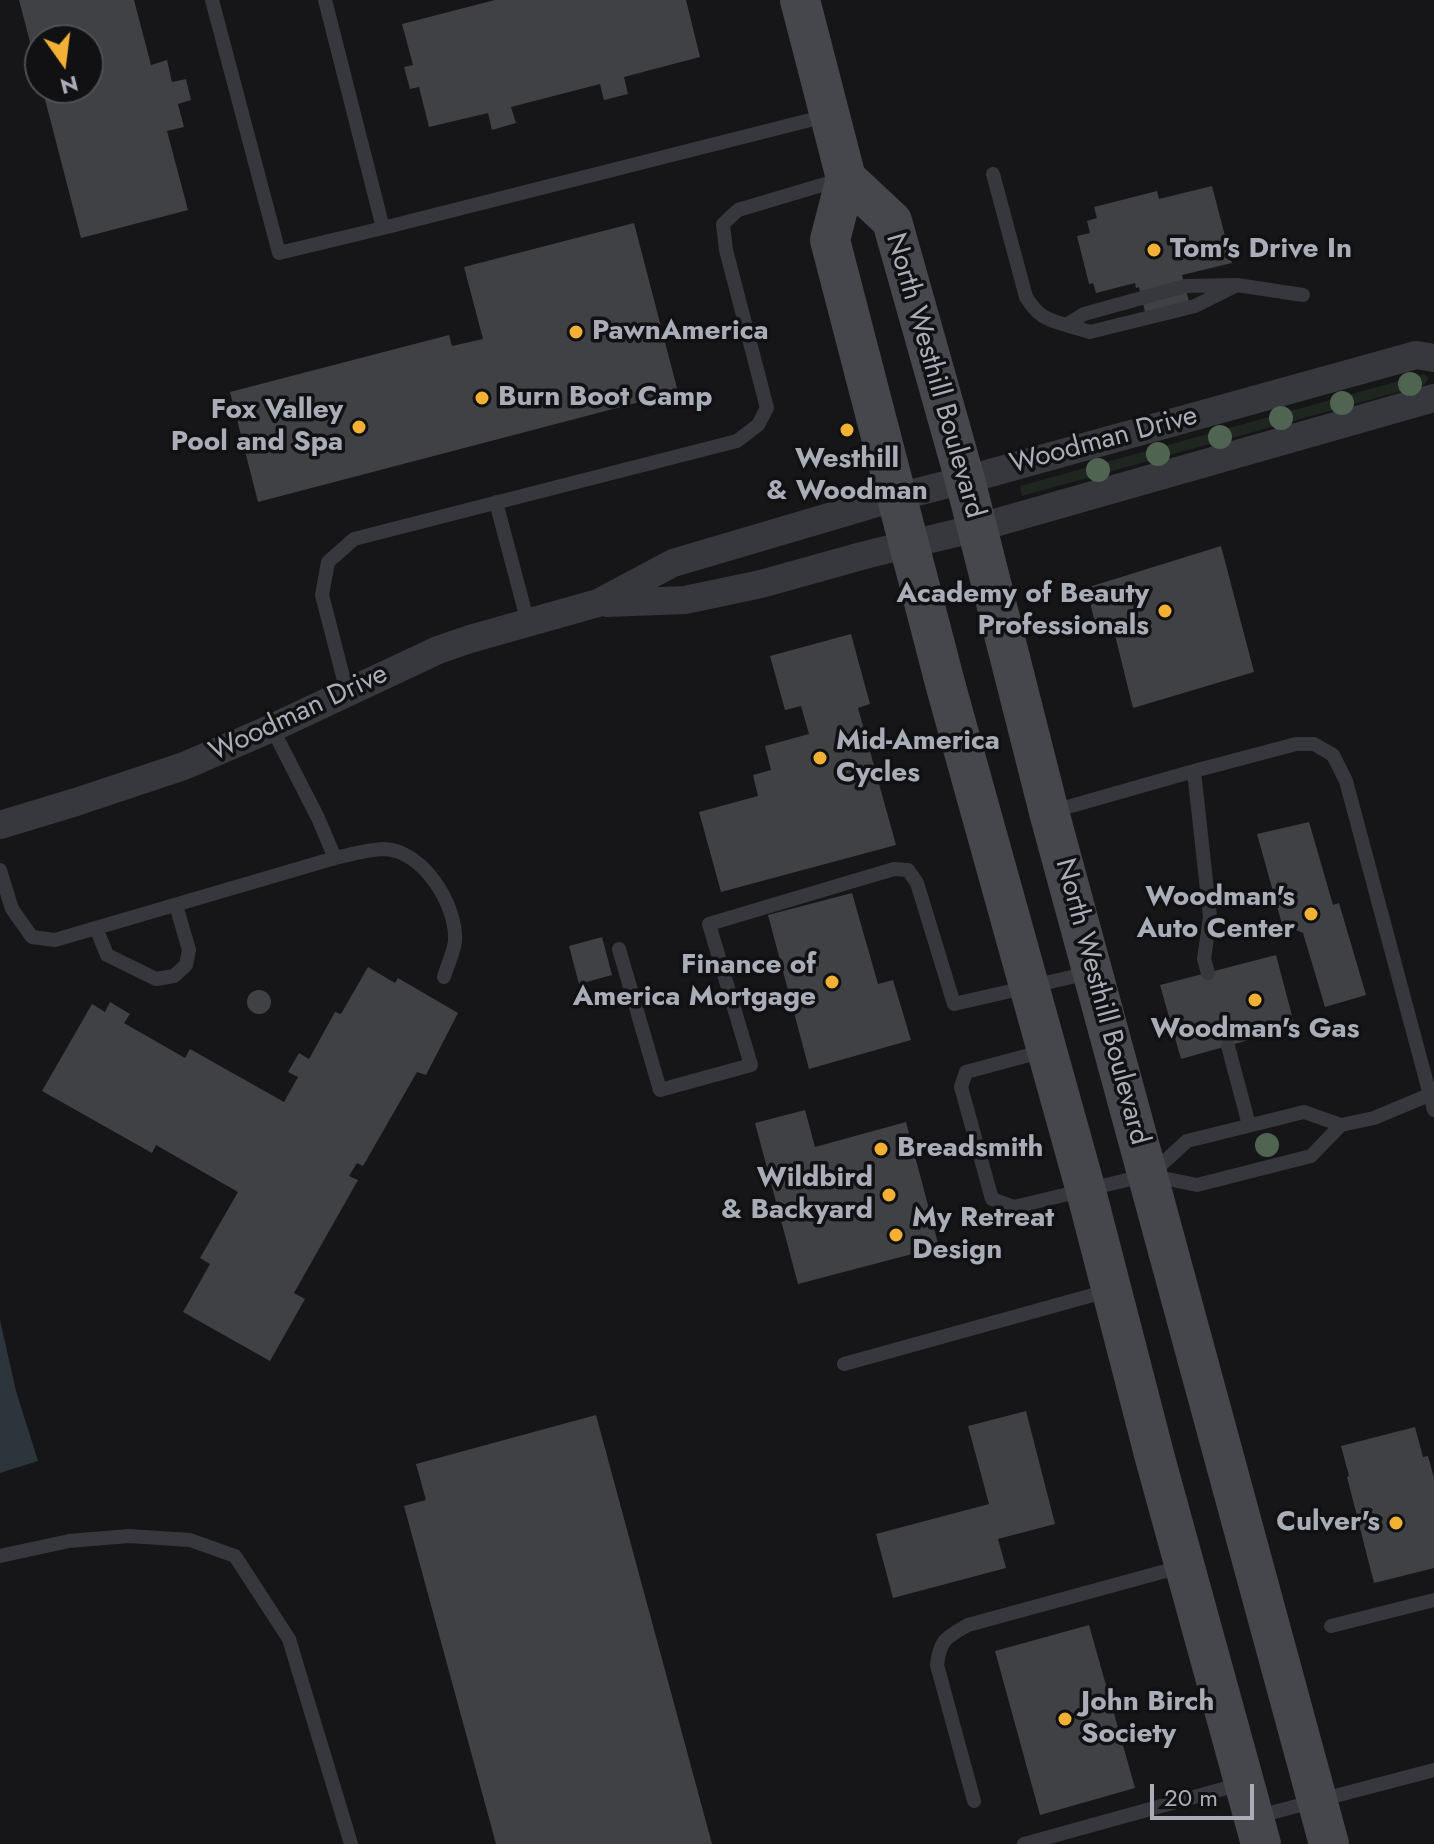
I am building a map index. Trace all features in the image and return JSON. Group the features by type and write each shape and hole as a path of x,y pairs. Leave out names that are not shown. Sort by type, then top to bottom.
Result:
{"street":[{"path":"800,0 846,178 830,240 946,687 1254,1815"},
{"name":"North Westhill Boulevard","path":"846,178 892,221 965,480 1049,812 1329,1844"},
{"name":"Woodman Drive","path":"0,825 184,766 438,650 598,603 673,563 897,497 1416,355 1434,358"},
{"name":"Woodman Drive","path":"598,603 685,600 761,584 977,528 1434,398"}],"lane":[{"path":"212,0 279,253 830,114"},
{"path":"325,0 383,228"},
{"path":"993,174 1026,297 1043,318 1090,332 1195,306 1237,285"},
{"path":"347,692 322,595 328,562 354,539 737,441 758,425 767,408 726,250 723,224 738,210 846,178"},
{"path":"1066,325 1084,314 1185,286 1237,285 1303,295"},
{"path":"496,502 528,623"},
{"path":"272,728 335,858"},
{"path":"1049,812 1296,744 1314,744 1333,755 1346,781 1433,1099 1341,1125 1304,1112 1187,1141 1148,1175"},
{"path":"1194,771 1210,917 1204,959 1208,973"},
{"path":"0,870 12,909 32,937 55,940 335,858 385,849 411,857 433,879 450,909 455,941 444,977"},
{"path":"619,949 660,1090 751,1065 709,924 894,869 908,870 917,883 954,1004 1093,972"},
{"path":"96,928 107,955 156,979 174,976 186,965 189,950 176,905"},
{"path":"1228,1046 1249,1125"},
{"path":"1047,1050 966,1072 961,1087 992,1199 1014,1207 1148,1175 1197,1185 1311,1156 1341,1125"},
{"path":"844,1364 1111,1290"},
{"path":"0,1556 69,1541 129,1536 190,1540 235,1556 289,1639 351,1844"},
{"path":"974,1801 937,1665 939,1649 946,1637 968,1625 1185,1566"},
{"path":"1331,1626 1434,1600"},
{"path":"1024,1844 1254,1815 1434,1770"}],"shaded area":[{"path":"1424,374 1428,378 1423,385 1022,496 1020,486"},
{"path":"0,1320 16,1391 38,1461 0,1473"}],"building":[{"path":"19,0 134,0 151,65 167,60 172,82 186,79 191,100 178,104 184,127 167,131 188,210 81,238 46,104 104,104 104,24 25,24"},
{"path":"495,0 686,0 700,57 624,77 628,94 604,100 600,84 511,107 516,123 492,130 488,113 429,127 419,87 410,89 404,67 413,65 402,24"},
{"name":"Tom's Drive In","path":"1212,186 1232,263 1182,275 1190,305 1146,316 1139,287 1136,288 1135,283 1096,293 1093,283 1089,284 1077,236 1090,233 1087,221 1097,218 1094,207 1157,191 1159,199"},
{"path":"634,223 678,392 258,502 230,392 449,335 452,346 483,339 464,267"},
{"name":"Academy of Beauty Professionals","path":"1221,546 1254,672 1133,708 1114,631 1101,633 1097,630 1087,591 1089,587"},
{"name":"Mid-America Cycles","path":"851,634 870,704 858,708 896,845 721,892 699,812 758,796 753,775 771,770 765,746 809,734 801,706 785,710 770,656"},
{"name":"Woodman's Auto Center","path":"1309,822 1333,905 1339,903 1366,995 1325,1007 1303,933 1282,924 1257,834"},
{"name":"Finance of America Mortgage","path":"852,893 878,984 893,980 911,1040 809,1069 768,915"},
{"path":"602,937 612,975 579,984 569,946"},
{"path":"1276,955 1295,1027 1181,1059 1160,985"},
{"path":"368,967 395,983 398,978 458,1013 426,1075 417,1072 363,1166 357,1163 349,1176 358,1180 294,1293 305,1299 270,1361 183,1312 210,1264 200,1258 238,1192 156,1145 152,1153 42,1091 92,1004 105,1012 110,1002 130,1014 124,1023 185,1058 190,1049 284,1102 298,1077 288,1072 299,1053 309,1059 335,1012 341,1014"},
{"path":"259,990 268,993 271,1002 268,1011 259,1014 250,1011 247,1002 250,993"},
{"path":"805,1110 815,1147 906,1122 939,1247 798,1284 755,1123"},
{"path":"1026,1411 1055,1524 998,1539 1006,1568 893,1598 876,1534 989,1504 968,1426"},
{"path":"596,1415 712,1844 496,1844 404,1506 426,1500 416,1464"},
{"name":"Culver's","path":"1415,1427 1423,1457 1428,1456 1434,1478 1434,1568 1374,1583 1341,1446"},
{"name":"John Birch Society","path":"1089,1625 1135,1788 1040,1815 995,1651"}],"place":[{"name":"Tom's Drive In","path":"1154,250"},
{"name":"PawnAmerica","path":"576,332"},
{"name":"Burn Boot Camp","path":"482,398"},
{"name":"Fox Valley Pool and Spa","path":"359,427"},
{"name":"Westhill & Woodman","path":"847,430"},
{"name":"Academy of Beauty Professionals","path":"1165,611"},
{"name":"Mid-America Cycles","path":"820,758"},
{"name":"Woodman's Auto Center","path":"1311,914"},
{"name":"Finance of America Mortgage","path":"832,982"},
{"name":"Woodman's Gas","path":"1255,1000"},
{"name":"Breadsmith","path":"881,1149"},
{"name":"Wildbird & Backyard","path":"889,1195"},
{"name":"My Retreat Design","path":"896,1235"},
{"name":"Culver's","path":"1396,1523"},
{"name":"John Birch Society","path":"1065,1719"}]}
